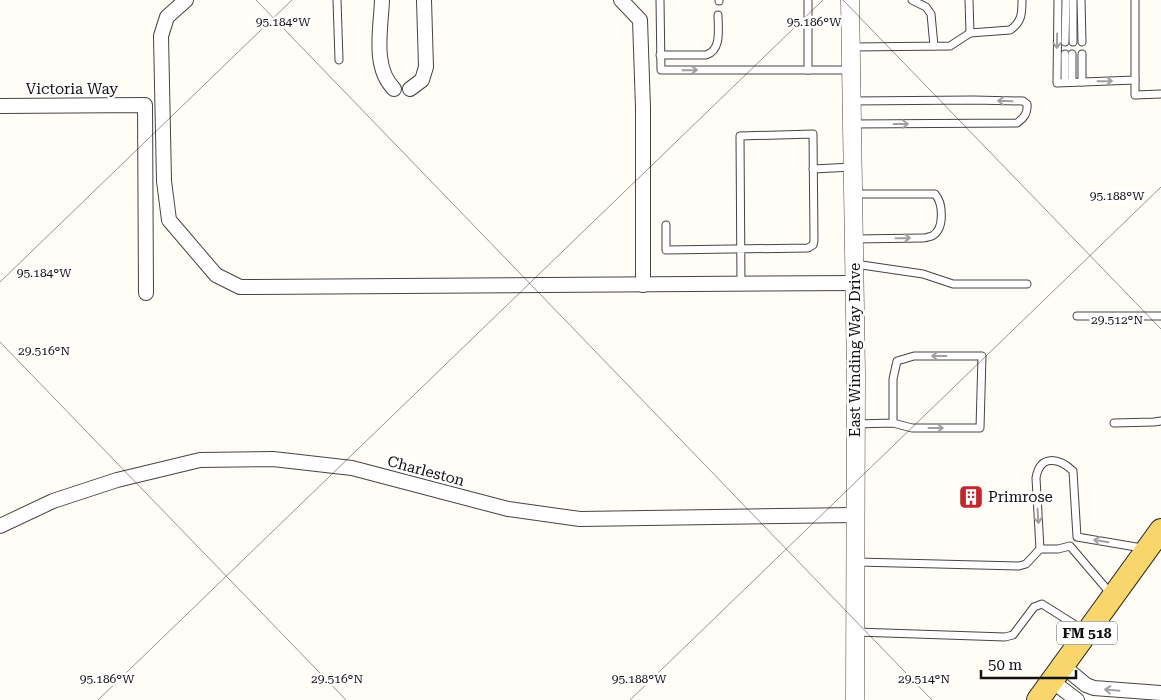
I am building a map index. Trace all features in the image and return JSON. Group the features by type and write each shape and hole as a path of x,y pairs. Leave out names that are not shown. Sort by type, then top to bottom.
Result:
{"main road":[{"name":"FM 518","path":"1038,700 1161,530"}],"street":[{"path":"186,0 167,16 160,36 164,181 169,220 216,276 240,287 855,283"},
{"path":"382,0 379,63 387,82 394,89"},
{"path":"410,89 422,80 426,67 424,0"},
{"path":"621,0 640,20 643,108 643,285"},
{"name":"East Winding Way Drive","path":"850,0 855,283 855,700"},
{"name":"Victoria Way","path":"0,106 145,105 146,293"},
{"name":"Charleston","path":"0,526 53,500 117,480 200,460 273,459 352,468 508,509 580,519 855,515"},
{"path":"1057,674 1094,688 1152,695"},
{"path":"1057,674 1077,700"}],"lane":[{"path":"337,0 339,60"},
{"path":"660,0 661,70 851,70"},
{"path":"808,0 808,70"},
{"path":"912,0 926,7 931,14 934,46"},
{"path":"969,0 970,33"},
{"path":"851,47 950,46 970,33 1010,30 1019,22 1022,13 1022,0"},
{"path":"1058,0 1057,82 1134,80"},
{"path":"1066,0 1069,42 1073,0"},
{"path":"1081,0 1082,42"},
{"path":"1135,0 1135,95 1161,94"},
{"path":"660,55 706,56 712,53 716,49 718,41 718,15"},
{"path":"1068,82 1069,54"},
{"path":"1082,54 1082,82"},
{"path":"852,101 1023,101 1028,110 1024,118 1017,123 852,124"},
{"path":"666,226 666,250 741,249 808,248 813,245 813,134 740,136 741,249 741,284"},
{"path":"813,169 853,167"},
{"path":"853,194 935,194 940,200 942,222 932,236 924,238 854,239"},
{"path":"854,264 923,274 953,284 1027,284"},
{"path":"1077,316 1161,316"},
{"path":"855,424 893,422 912,428 980,428 982,356 914,356 897,361 894,379 893,422"},
{"path":"1114,423 1161,421"},
{"path":"855,562 1019,566 1026,564 1040,549 1037,472 1042,464 1048,461 1059,461 1072,471 1077,537 1070,546 1058,549 1040,549"},
{"path":"1077,537 1149,549"},
{"path":"1070,546 1113,596"},
{"path":"854,632 1005,637 1013,635 1034,607 1042,604 1087,633"}],"place":[{"name":"Primrose","path":"971,497"}]}
